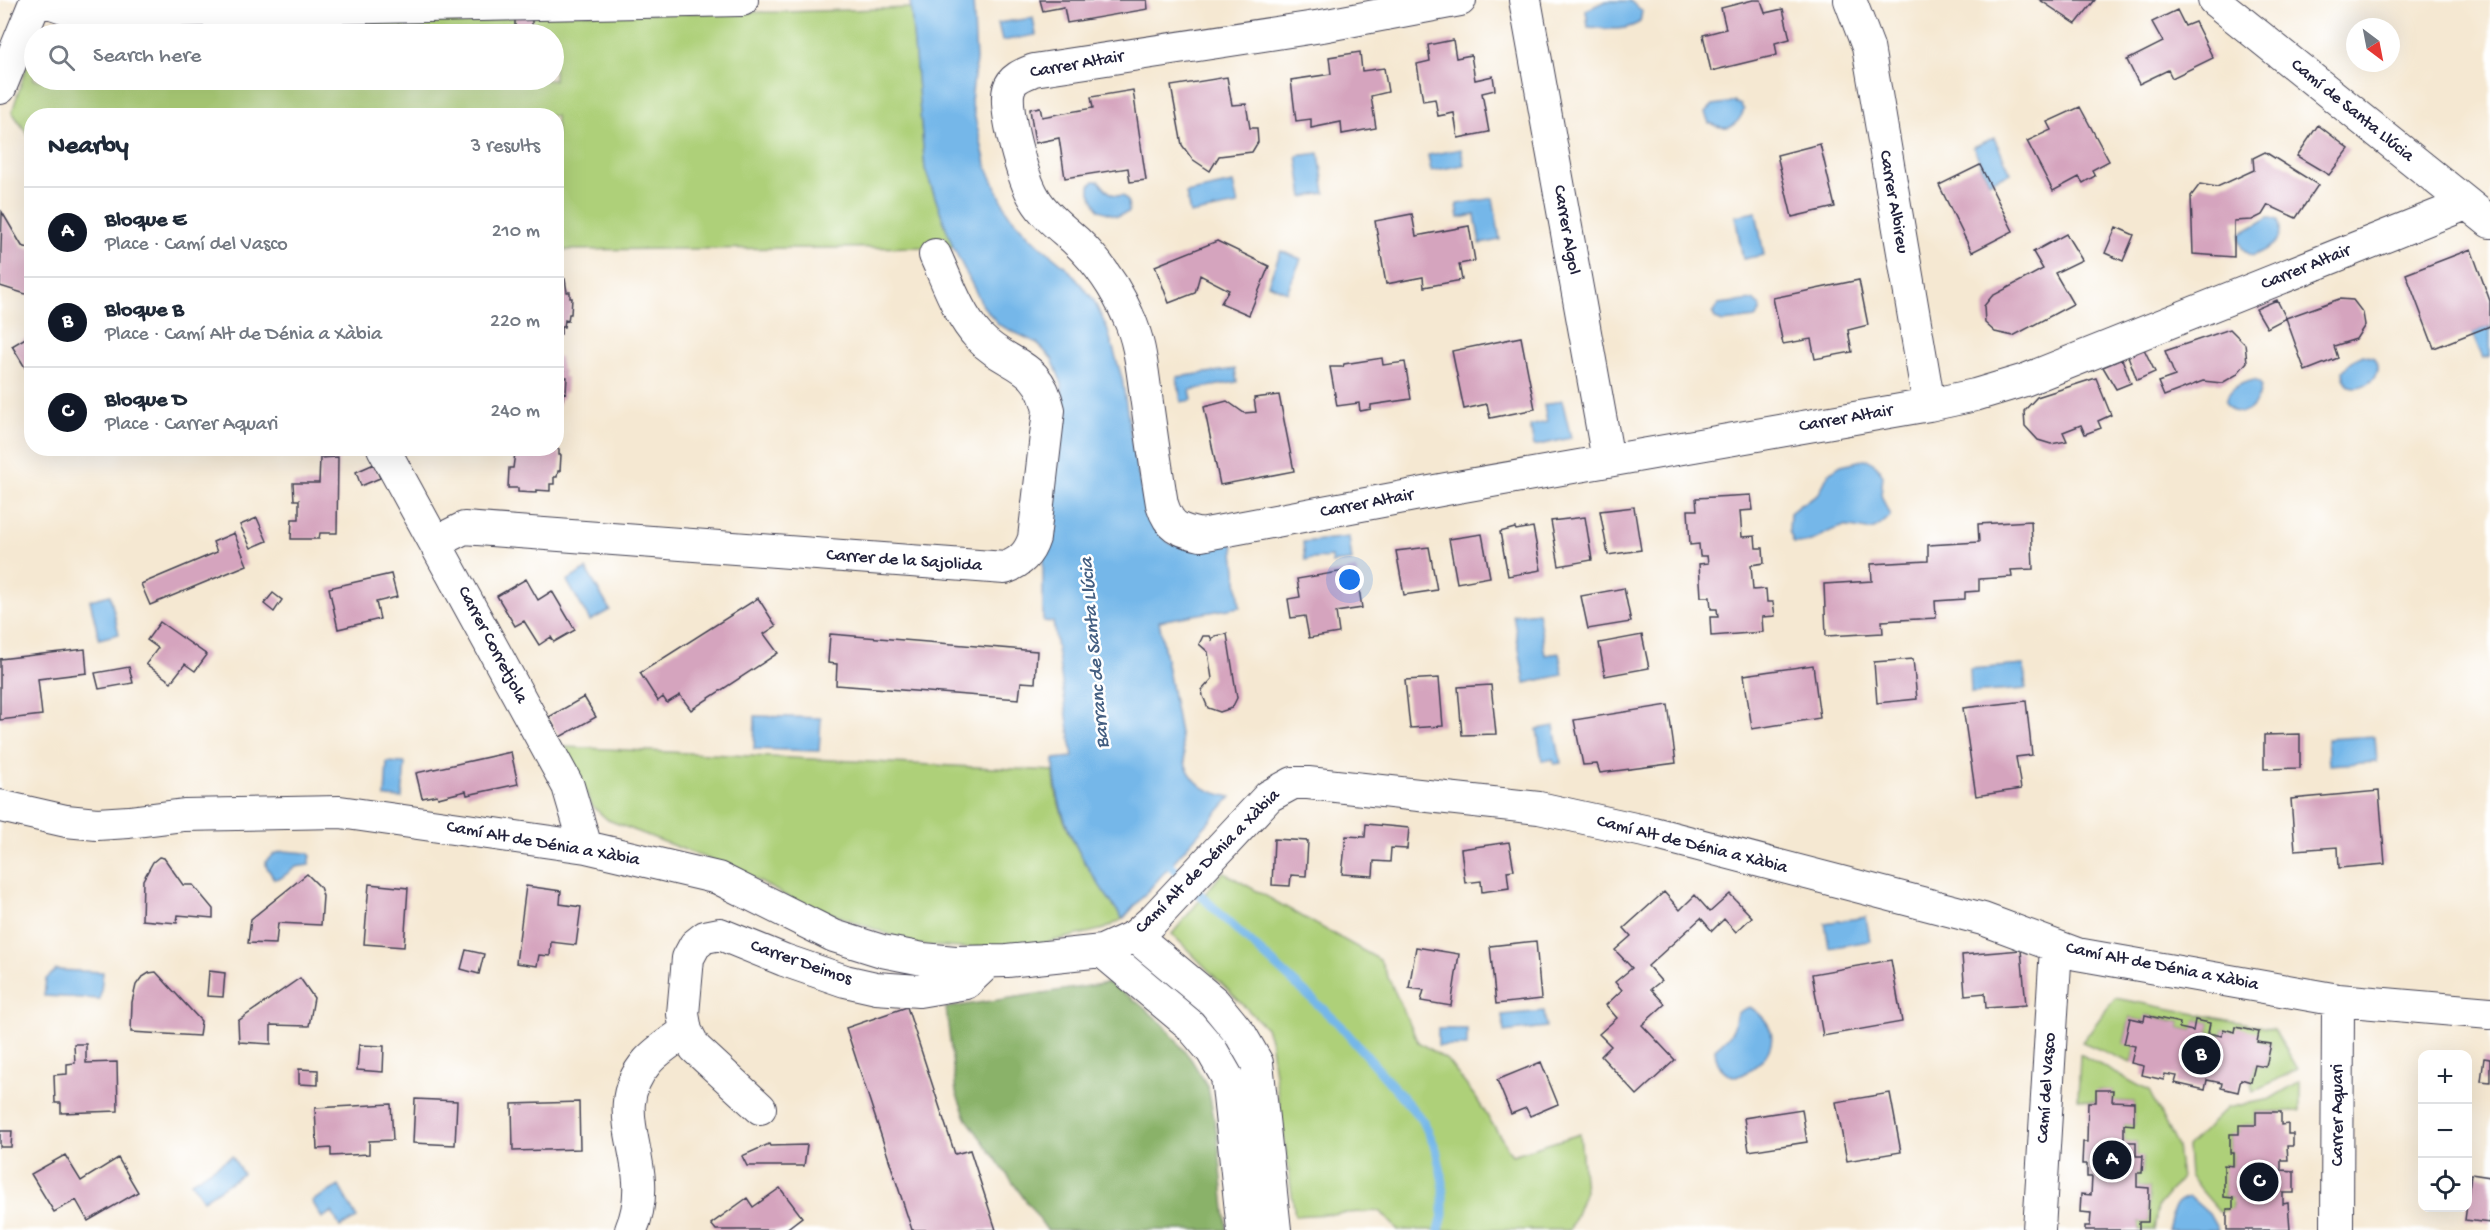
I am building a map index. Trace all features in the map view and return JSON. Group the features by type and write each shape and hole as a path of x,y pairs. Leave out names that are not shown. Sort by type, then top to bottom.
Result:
{"street":[{"path":"26,24 36,0"},
{"path":"43,0 72,10 122,12 742,0"},
{"name":"Carrer Altair","path":"1460,0 1322,26 1034,70 1022,74 1009,87 1008,96 1022,171 1035,200 1090,256 1114,289 1129,316 1138,343 1162,504 1166,518 1176,528 1201,535 1608,460 1929,405 2025,380 2478,213"},
{"name":"Carrer Algol","path":"1525,0 1608,460"},
{"name":"Carrer Albireu","path":"1850,0 1868,47 1929,405"},
{"name":"Camí de Santa Llúcia","path":"2214,0 2478,213"},
{"path":"0,88 24,29"},
{"name":"Carrer de la Sajolida","path":"436,542 464,528 1005,568 1015,564 1030,549 1034,538 1049,410 1046,395 1022,364 997,352 973,330 960,310 935,255"},
{"name":"Carrer Corretjola","path":"388,456 568,786 586,847"},
{"name":"Camí Alt de Dénia a Xàbia","path":"0,806 66,821 97,824 184,815 340,812 586,847 718,878 834,936 882,951 934,960 989,961 1102,951 1144,928 1269,796 1293,783 1308,783 1539,808 1653,833 1983,919 2077,954 2338,1000 2490,1013"},
{"path":"1144,928 1214,1002 1241,1035 1257,1063 1275,1230"},
{"name":"Carrer Deimos","path":"686,1031 683,1014 688,958 695,945 705,937 720,934 845,981 876,988 919,990 966,983 989,961"},
{"name":"Camí del Vasco","path":"2039,1230 2056,947"},
{"path":"1102,951 1189,1024 1212,1051 1227,1077 1243,1230"},
{"name":"Carrer Aquari","path":"2337,1230 2338,1000"},
{"path":"631,1230 637,1215 639,1179 627,1109 629,1092 647,1061 686,1031 695,1048 760,1108"}],"green space":[{"path":"911,8 925,169 953,247 564,250 564,108 24,108 24,129 12,112 24,74 24,90 564,90 564,24 122,24 515,14 786,12"},
{"path":"565,747 1054,771 1056,791 1068,831 1088,868 1123,919 1104,929 1039,944 961,948 918,945 792,899 739,871 608,820 592,806"},
{"path":"1223,872 1380,960 1418,1042 1447,1060 1476,1098 1512,1155 1580,1134 1585,1191 1570,1230 1398,1230 1380,1211 1295,1216 1270,1039 1266,1028 1172,934"},
{"path":"1108,983 1136,1001 1162,1023 1191,1059 1208,1087 1218,1139 1227,1230 1047,1230 966,1118 956,1092 946,1008"},
{"path":"2115,998 2274,1029 2298,1069 2253,1092 2251,1082 2255,1065 2266,1067 2271,1044 2223,1029 2222,1036 2208,1033 2210,1023 2196,1020 2193,1031 2179,1028 2180,1022 2146,1015 2144,1021 2130,1018 2124,1043 2135,1046 2131,1063 2082,1042"},
{"path":"2080,1054 2149,1091 2177,1147 2181,1179 2158,1206 2154,1230 2139,1230 2139,1222 2148,1222 2149,1188 2137,1187 2137,1173 2142,1173 2143,1157 2136,1156 2136,1142 2124,1142 2124,1124 2134,1125 2134,1102 2112,1101 2113,1091 2097,1090 2096,1102 2078,1099"},
{"path":"2300,1081 2300,1111 2256,1112 2256,1125 2240,1125 2239,1134 2230,1135 2233,1166 2225,1165 2224,1197 2233,1198 2233,1209 2219,1211 2189,1176 2187,1147 2227,1108 2270,1099"}],"water":[{"path":"910,0 973,0 976,60 971,101 987,168 1008,213 1031,238 1067,268 1093,299 1107,328 1122,378 1134,456 1147,512 1158,533 1171,544 1204,546 1233,542 1240,607 1159,621 1186,766 1194,779 1204,788 1231,797 1123,919 1097,882 1075,844 1066,824 1055,782 1054,759 1073,757 1053,622 1043,621 1043,563 1062,429 1062,384 1052,359 1037,343 999,325 983,306 953,247 925,169"},
{"path":"1606,1 1630,1 1642,11 1640,22 1621,29 1588,27 1586,10"},
{"path":"1033,18 1036,35 1002,41 998,23"},
{"path":"1734,102 1741,105 1744,110 1738,121 1726,127 1709,123 1705,113 1713,105"},
{"path":"1994,138 2011,173 1989,182 1973,147"},
{"path":"1461,149 1464,165 1431,171 1428,155"},
{"path":"1319,153 1325,193 1303,197 1297,156"},
{"path":"1094,181 1099,181 1112,194 1123,196 1128,201 1129,212 1117,216 1099,210 1090,193 1090,185"},
{"path":"1233,183 1238,205 1190,214 1186,193"},
{"path":"1493,198 1500,240 1480,244 1475,215 1459,218 1457,204"},
{"path":"1756,212 1764,255 1743,259 1735,216"},
{"path":"2269,217 2278,220 2280,233 2278,239 2270,247 2253,256 2242,248 2240,234"},
{"path":"1281,251 1301,259 1287,292 1268,284"},
{"path":"1753,300 1760,306 1760,312 1755,318 1723,322 1715,319 1713,313 1718,304"},
{"path":"2490,326 2490,356 2483,358 2472,333"},
{"path":"2363,355 2374,358 2377,364 2375,376 2362,386 2349,386 2343,371 2351,361"},
{"path":"1235,369 1237,382 1190,390 1192,400 1181,402 1177,377"},
{"path":"2254,380 2261,386 2257,401 2242,413 2231,409 2225,402 2229,393 2240,385"},
{"path":"1562,400 1571,438 1534,446 1530,426 1547,422 1544,405"},
{"path":"1867,459 1877,466 1883,475 1881,495 1890,516 1871,530 1843,527 1810,541 1794,543 1789,531 1790,513 1818,495 1829,473 1841,465"},
{"path":"1349,537 1352,561 1332,563 1331,557 1305,560 1303,542"},
{"path":"586,569 610,610 590,621 567,581"},
{"path":"110,595 119,634 99,639 90,600"},
{"path":"1538,612 1545,655 1559,653 1563,675 1525,683 1513,615"},
{"path":"2024,665 2026,689 1971,693 1970,669"},
{"path":"755,716 821,718 819,751 754,749"},
{"path":"1554,726 1561,763 1554,764 1553,759 1542,761 1537,729"},
{"path":"2375,736 2377,762 2329,765 2327,739"},
{"path":"387,762 405,763 402,798 385,797"},
{"path":"283,851 308,853 311,856 309,865 296,867 281,878 274,879 266,866 266,861 274,854"},
{"path":"1866,917 1870,941 1829,948 1825,923"},
{"path":"56,970 103,972 100,999 44,996 46,979"},
{"path":"1750,1007 1762,1017 1769,1027 1770,1046 1758,1064 1736,1077 1720,1067 1715,1049 1731,1034 1737,1014"},
{"path":"1544,1011 1546,1027 1504,1032 1502,1015"},
{"path":"1438,1029 1467,1029 1467,1046 1438,1046"},
{"path":"232,1156 243,1174 203,1200 191,1182"},
{"path":"339,1186 357,1218 340,1227 332,1212 322,1218 312,1201"},
{"path":"2190,1197 2209,1214 2218,1230 2168,1230 2176,1205 2179,1201"}],"building":[{"path":"1040,0 1147,0 1148,9 1067,23 1064,7 1043,11"},
{"path":"1761,0 1765,13 1783,9 1790,39 1775,43 1777,55 1711,71 1703,35 1726,29 1721,8"},
{"path":"2040,0 2095,0 2076,24"},
{"path":"2177,10 2185,26 2195,22 2213,58 2172,78 2168,70 2139,84 2127,60 2163,42 2152,22"},
{"path":"515,14 532,14 532,24 515,24"},
{"path":"1453,40 1456,58 1471,55 1475,80 1493,76 1495,90 1482,93 1489,132 1458,138 1454,113 1438,116 1435,99 1423,101 1417,64 1430,61 1428,45"},
{"path":"1360,52 1362,71 1384,68 1388,92 1371,96 1376,128 1342,134 1341,122 1311,128 1311,119 1296,121 1291,80 1331,74 1329,57"},
{"path":"1227,77 1232,105 1246,104 1250,128 1257,128 1258,142 1252,152 1219,156 1210,171 1192,159 1182,145 1171,86"},
{"path":"1133,90 1146,180 1130,182 1128,168 1065,178 1059,138 1035,143 1030,109 1040,107 1042,117 1093,108 1091,97"},
{"path":"2080,107 2109,161 2092,170 2095,176 2083,183 2079,177 2053,191 2027,141 2051,130 2047,122"},
{"path":"2318,125 2349,149 2329,175 2297,156"},
{"path":"1820,144 1835,207 1792,217 1777,155"},
{"path":"2265,152 2318,185 2296,218 2268,205 2262,215 2252,220 2234,221 2234,257 2193,254 2191,196 2200,184 2217,187 2254,170 2253,158"},
{"path":"1980,165 2013,231 1972,252 1939,185"},
{"path":"2,212 24,247 24,294 0,286"},
{"path":"1412,214 1416,236 1469,226 1475,261 1459,264 1462,280 1424,287 1423,277 1386,284 1375,221"},
{"path":"2116,227 2134,235 2123,261 2105,253"},
{"path":"2066,234 2082,260 2055,273 2073,304 2013,336 1995,332 1985,323 1984,306 1992,296 2043,269 2033,252"},
{"path":"1217,241 1269,266 1249,315 1221,303 1229,290 1200,275 1195,293 1169,303 1155,266"},
{"path":"2471,249 2490,301 2490,326 2434,348 2406,274"},
{"path":"564,279 567,292 570,292 570,298 572,298 571,314 569,314 568,321 565,320 564,327"},
{"path":"1859,280 1868,325 1848,330 1852,352 1815,359 1811,339 1783,344 1773,298"},
{"path":"2339,299 2353,300 2363,313 2365,325 2356,339 2334,346 2338,358 2305,371 2286,318"},
{"path":"2277,300 2286,318 2267,328 2256,309"},
{"path":"2230,329 2245,344 2247,362 2236,375 2222,383 2203,381 2164,396 2158,382 2175,376 2165,351"},
{"path":"1521,337 1535,409 1490,418 1487,404 1464,409 1452,351"},
{"path":"24,339 24,366 12,346"},
{"path":"2144,349 2155,372 2137,380 2128,356"},
{"path":"1382,358 1383,365 1405,362 1411,399 1371,405 1371,409 1360,411 1359,403 1337,406 1330,367 1343,367 1344,364"},
{"path":"2122,359 2131,383 2116,389 2103,367"},
{"path":"564,377 567,377 566,393 564,392"},
{"path":"2096,378 2111,415 2098,421 2101,428 2085,434 2081,425 2063,432 2067,441 2051,444 2038,440 2025,426 2024,411 2037,397"},
{"path":"1279,395 1294,471 1220,485 1204,407 1227,401 1244,413 1256,412 1254,398"},
{"path":"515,456 561,456 560,471 557,477 554,477 554,484 550,484 550,491 518,492 518,488 508,488 509,468 513,468"},
{"path":"338,457 337,533 320,533 319,539 291,539 292,519 299,519 299,500 294,500 293,483 319,483 320,458"},
{"path":"374,464 380,478 361,486 356,472"},
{"path":"1751,495 1753,510 1740,511 1742,537 1755,536 1756,548 1763,548 1764,563 1751,565 1753,590 1766,589 1767,602 1773,602 1775,616 1762,617 1763,632 1711,636 1710,617 1718,617 1717,609 1711,609 1710,597 1701,597 1699,564 1708,563 1707,556 1700,556 1699,544 1690,545 1688,510 1697,510 1696,498"},
{"path":"1634,507 1641,550 1608,555 1600,511"},
{"path":"1585,517 1592,560 1559,566 1551,521"},
{"path":"257,518 267,541 251,548 240,525"},
{"path":"2031,521 2033,569 2011,570 2012,577 1979,579 1979,591 1965,592 1965,599 1935,601 1936,618 1882,621 1883,633 1826,636 1824,584 1872,581 1871,564 1928,561 1928,545 1979,542 1978,524"},
{"path":"1533,527 1541,570 1508,576 1500,532"},
{"path":"234,533 247,565 150,605 141,584 217,552 213,542"},
{"path":"1482,534 1490,577 1457,583 1449,539"},
{"path":"1429,547 1437,590 1404,595 1396,551"},
{"path":"1356,569 1362,608 1336,612 1339,633 1309,638 1305,616 1291,618 1288,599 1300,597 1297,579"},
{"path":"391,574 397,597 376,602 380,619 338,629 329,588"},
{"path":"526,579 538,600 552,591 575,630 554,642 551,637 539,645 524,621 515,626 497,596"},
{"path":"1624,588 1631,622 1588,629 1581,596"},
{"path":"273,593 282,600 274,612 264,604"},
{"path":"758,598 776,626 764,634 778,653 691,710 680,695 667,703 663,697 658,701 640,673"},
{"path":"160,622 207,655 195,671 185,664 171,682 146,664 158,648 147,640"},
{"path":"830,634 1037,651 1035,683 1021,682 1019,699 836,685 837,664 828,663"},
{"path":"1227,634 1237,698 1232,708 1220,712 1208,708 1203,696 1202,690 1212,679 1208,652 1199,644 1203,636 1210,636 1212,640 1215,636"},
{"path":"1642,635 1649,668 1605,676 1599,643"},
{"path":"85,649 87,673 38,679 42,715 0,720 0,659"},
{"path":"1913,659 1917,699 1877,703 1874,662"},
{"path":"1813,665 1820,718 1752,729 1744,675"},
{"path":"129,667 133,683 99,689 95,673"},
{"path":"1439,678 1443,726 1410,728 1405,680"},
{"path":"1491,685 1496,734 1462,735 1458,687"},
{"path":"584,697 596,717 560,737 549,717"},
{"path":"2026,701 2032,755 2016,757 2021,789 1976,796 1963,708"},
{"path":"1668,705 1676,763 1600,773 1597,764 1583,765 1574,720"},
{"path":"2300,734 2300,768 2264,769 2264,735"},
{"path":"511,752 518,784 467,795 466,791 438,798 437,795 422,798 416,773"},
{"path":"2379,791 2385,864 2339,868 2338,847 2295,850 2291,799"},
{"path":"1366,824 1409,828 1407,849 1391,848 1390,862 1374,861 1373,876 1342,874 1346,836 1365,837"},
{"path":"1274,839 1308,841 1306,876 1291,875 1290,886 1272,885"},
{"path":"1509,842 1514,870 1507,871 1509,888 1482,892 1481,881 1465,883 1461,849"},
{"path":"159,857 164,858 183,885 193,885 213,909 213,918 178,915 177,923 142,920 143,880 153,862"},
{"path":"307,874 320,887 323,896 321,925 278,923 276,944 248,943 251,919"},
{"path":"369,884 408,888 404,947 364,944"},
{"path":"526,886 561,891 560,904 581,907 576,945 551,942 550,956 539,955 537,966 516,963"},
{"path":"1664,892 1680,910 1695,895 1710,912 1730,894 1752,917 1736,932 1724,919 1712,931 1701,918 1648,966 1661,981 1651,989 1665,1004 1642,1025 1675,1060 1637,1095 1601,1056 1611,1046 1599,1034 1617,1018 1606,1005 1622,990 1615,982 1632,968 1615,950 1631,936 1624,928"},
{"path":"1536,941 1541,999 1496,1004 1490,946"},
{"path":"1416,947 1459,954 1451,1006 1421,1001 1424,990 1409,988"},
{"path":"466,950 484,954 479,974 461,969"},
{"path":"2021,950 2026,1005 1986,1008 1985,993 1965,995 1962,955"},
{"path":"1891,960 1902,1022 1823,1036 1812,974"},
{"path":"209,971 225,973 223,997 207,996"},
{"path":"156,972 201,1021 199,1036 131,1032 132,1002 136,985 141,978"},
{"path":"300,978 314,998 309,1026 271,1025 271,1044 239,1042 238,1021"},
{"path":"907,1007 955,1154 970,1150 996,1230 912,1230 846,1028"},
{"path":"2145,1015 2180,1023 2179,1028 2193,1031 2195,1020 2210,1023 2208,1033 2222,1036 2223,1029 2235,1032 2236,1027 2259,1032 2257,1042 2271,1044 2266,1067 2255,1065 2251,1082 2241,1079 2238,1092 2221,1088 2222,1083 2207,1080 2205,1090 2175,1083 2177,1076 2165,1074 2164,1080 2142,1075 2144,1066 2131,1063 2135,1046 2124,1044 2130,1018 2144,1021"},
{"path":"74,1044 86,1044 86,1063 117,1062 118,1111 61,1113 61,1103 55,1103 54,1075 67,1074 67,1064 75,1063"},
{"path":"359,1045 384,1046 383,1072 357,1070"},
{"path":"2484,1058 2490,1059 2490,1082 2481,1081"},
{"path":"1541,1062 1558,1104 1530,1116 1526,1108 1511,1114 1497,1080"},
{"path":"299,1069 318,1070 318,1085 299,1084"},
{"path":"2096,1090 2113,1090 2112,1101 2134,1102 2134,1125 2124,1124 2124,1142 2136,1142 2136,1156 2143,1156 2142,1173 2137,1173 2137,1187 2149,1188 2148,1222 2139,1222 2139,1230 2085,1230 2085,1226 2090,1226 2091,1213 2080,1212 2081,1194 2091,1195 2092,1177 2087,1177 2087,1164 2082,1164 2083,1142 2087,1142 2088,1102 2096,1102"},
{"path":"1890,1093 1901,1152 1847,1161 1836,1102"},
{"path":"415,1099 457,1101 455,1145 413,1143"},
{"path":"579,1102 580,1149 513,1151 512,1104"},
{"path":"391,1104 393,1140 369,1141 369,1154 331,1156 331,1148 317,1149 315,1108"},
{"path":"1802,1109 1807,1142 1749,1151 1744,1118"},
{"path":"2256,1112 2281,1112 2281,1125 2288,1124 2288,1134 2293,1134 2293,1146 2287,1146 2288,1160 2281,1160 2281,1170 2294,1171 2294,1193 2283,1193 2283,1204 2288,1203 2290,1230 2227,1230 2227,1209 2233,1209 2233,1198 2224,1197 2224,1165 2233,1166 2230,1134 2239,1134 2239,1125 2256,1125"},
{"path":"0,1131 12,1131 11,1147 0,1147"},
{"path":"769,1144 770,1146 807,1145 804,1166 747,1166 742,1156"},
{"path":"65,1155 81,1181 118,1158 138,1192 88,1221 76,1200 54,1212 31,1174"},
{"path":"2472,1174 2490,1177 2490,1223 2465,1220 2466,1212 2472,1212"},
{"path":"780,1188 802,1217 785,1230 716,1230 711,1224 747,1198 753,1207"}],"waterway":[{"name":"Barranc de Santa Llúcia","path":"1162,857 1338,1023 1423,1121 1436,1149 1443,1182 1443,1215 1439,1230"}],"place":[{"name":"Bloque B","path":"2201,1055"},
{"name":"Bloque E","path":"2112,1160"},
{"name":"Bloque D","path":"2259,1182"}]}
